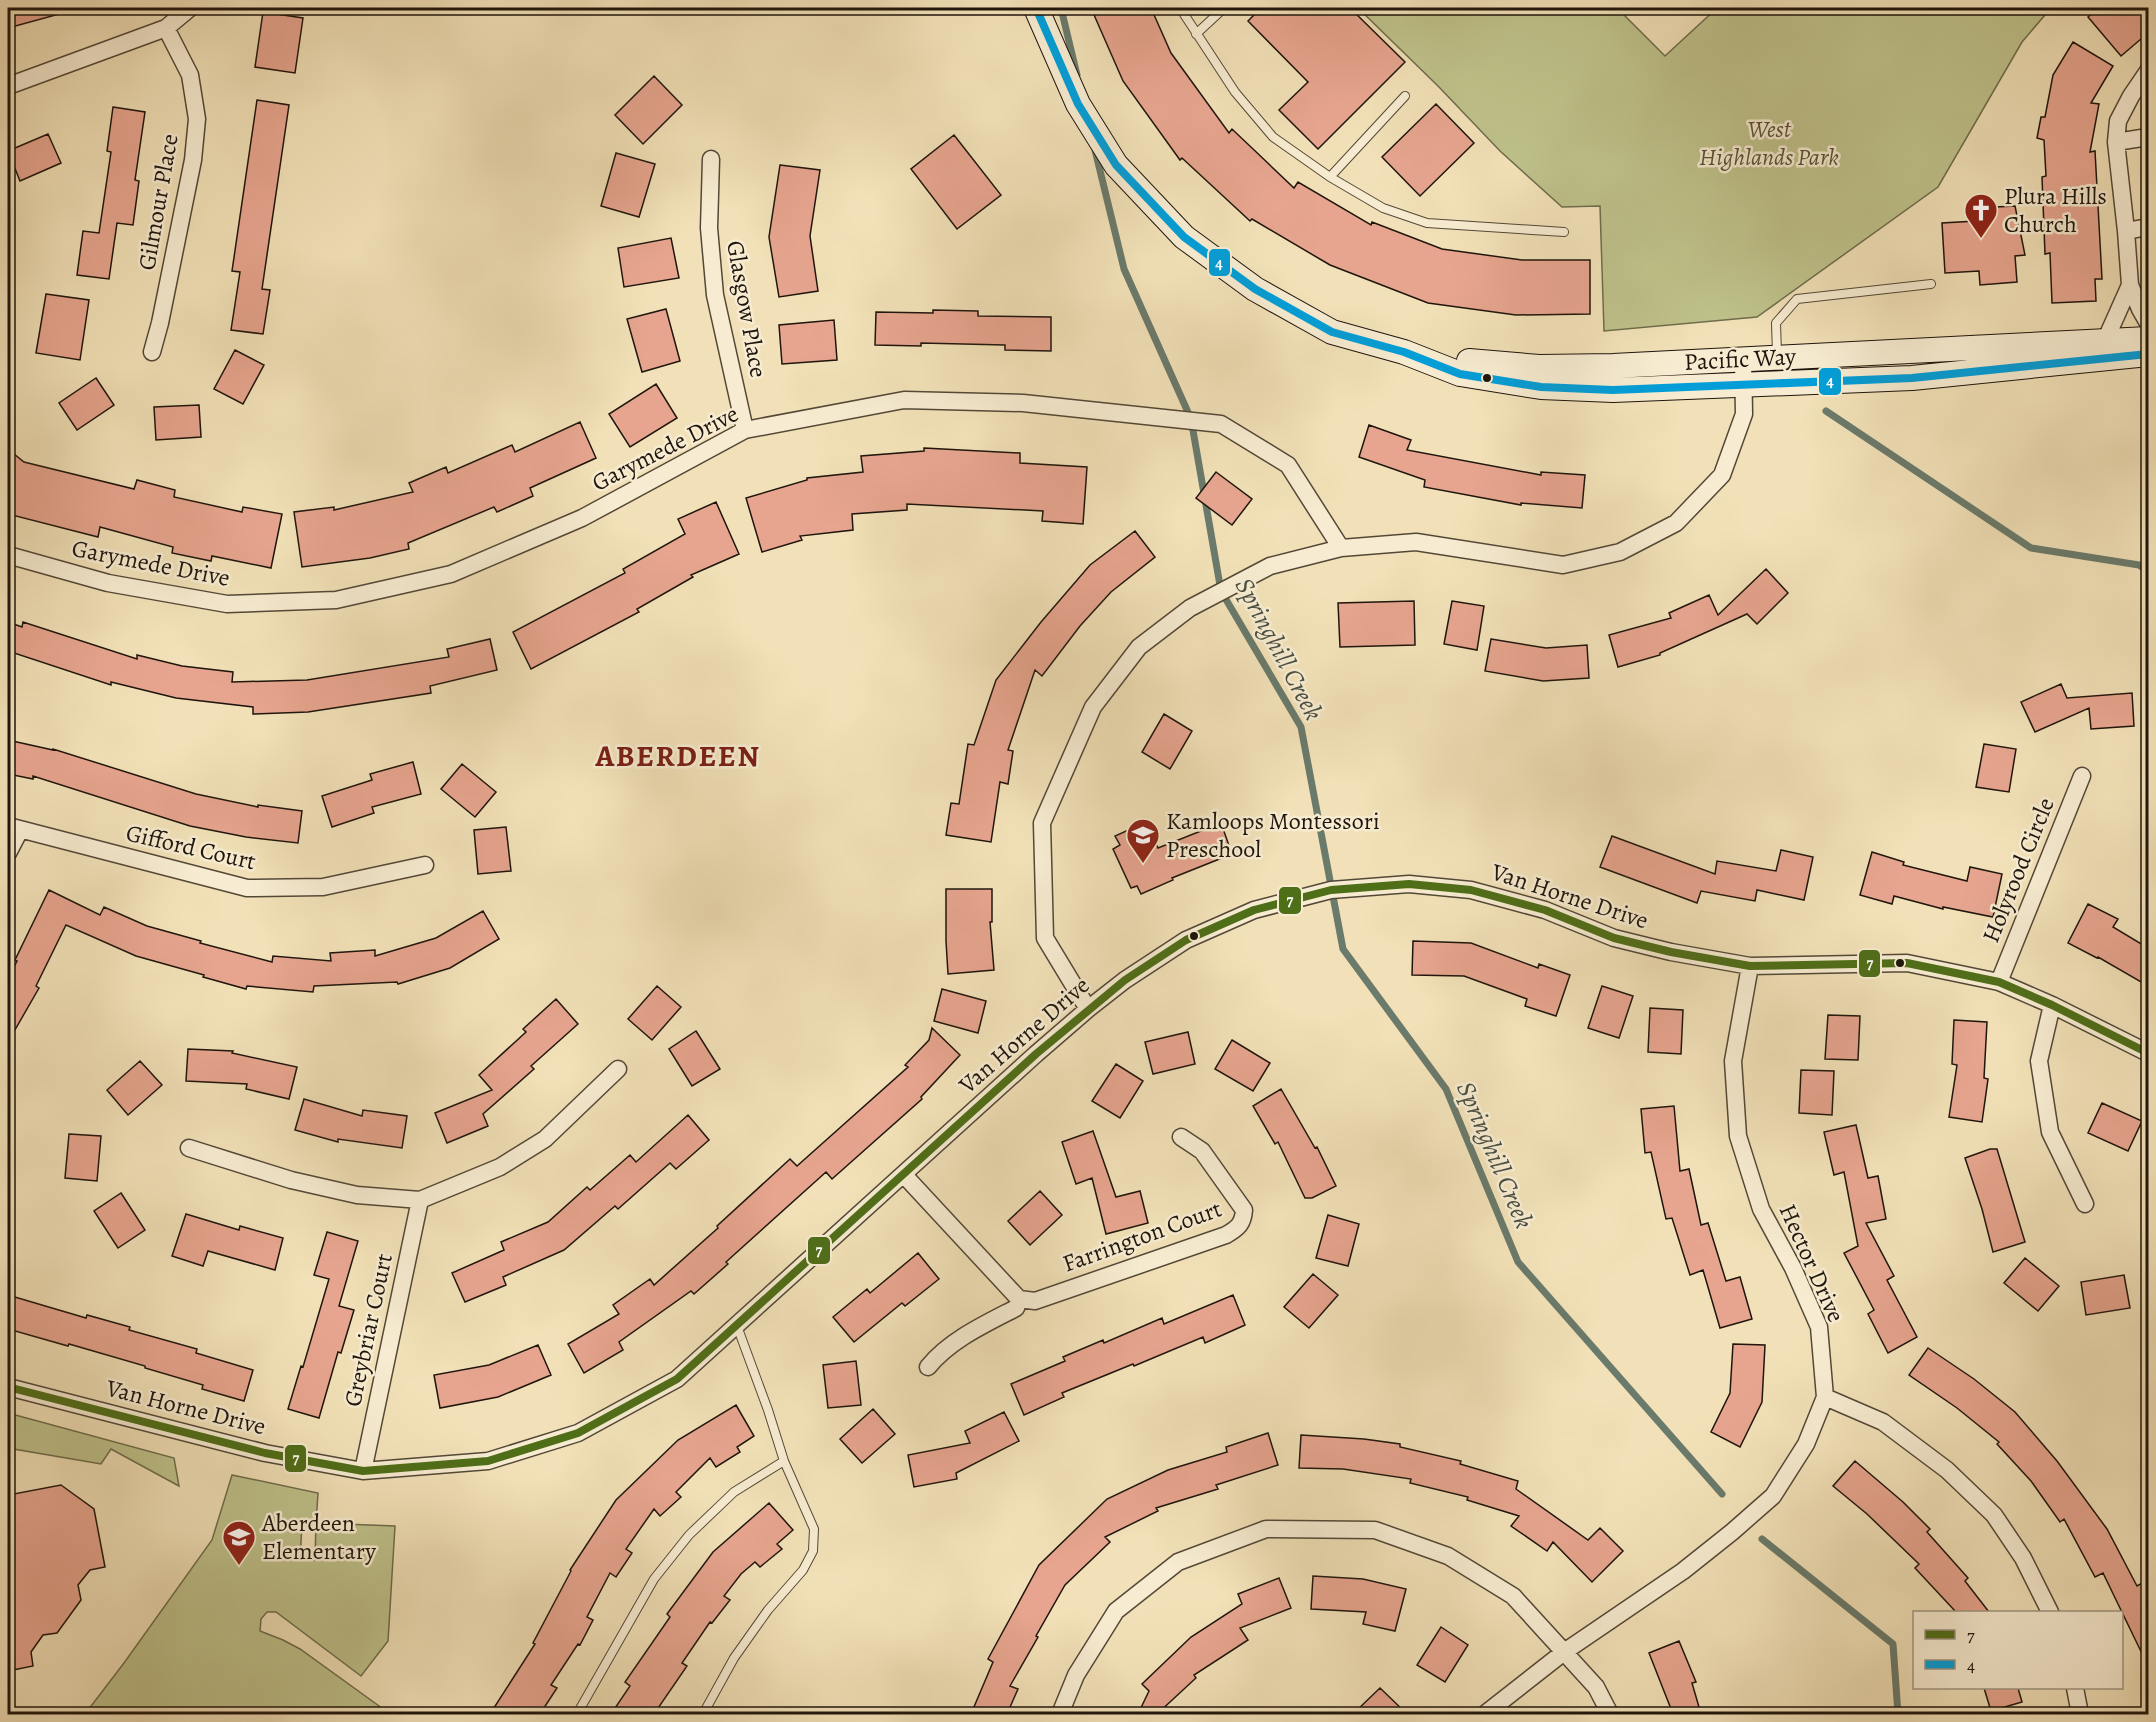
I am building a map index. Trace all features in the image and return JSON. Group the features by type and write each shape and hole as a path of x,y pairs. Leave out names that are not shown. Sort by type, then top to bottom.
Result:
{"main road":[{"name":"Pacific Way","path":"1036,8 1078,104 1116,165 1184,237 1255,290 1332,332 1404,352 1460,374 1540,387 1613,390 1911,378 2148,354"},
{"name":"Pacific Way","path":"1404,352 1539,367 1613,366 2148,339"}],"street":[{"path":"8,86 166,28 190,8"},
{"name":"Gilmour Place","path":"152,352 193,160 196,119 190,75 166,28"},
{"path":"2148,71 2118,121 2116,142 2130,285 2148,323"},
{"path":"2116,142 2148,137"},
{"name":"Glasgow Place","path":"711,159 709,228 716,295 745,430"},
{"path":"2126,231 2148,227"},
{"path":"2104,341 2130,285"},
{"path":"1088,1009 1045,938 1042,823 1093,707 1139,647 1190,608 1270,566 1341,548 1416,542 1563,565 1620,552 1676,523 1722,475 1744,414 1743,359"},
{"name":"Garymede Drive","path":"8,555 108,583 227,604 336,600 451,574 582,518 745,430 904,400 1023,403 1221,424 1288,465 1341,548"},
{"name":"Holyrood Circle","path":"1999,982 2082,776"},
{"name":"Gifford Court","path":"8,853 14,828 247,888 323,887 425,866"},
{"name":"Van Horne Drive","path":"8,1386 265,1453 363,1471 488,1461 578,1433 677,1379 951,1131 1088,1009 1125,980 1186,940 1254,910 1331,890 1409,884 1471,890 1545,910 1614,938 1671,952 1750,966 1907,963 1999,982 2052,1005 2148,1053"},
{"name":"Hector Drive","path":"1485,1714 1564,1652 1683,1571 1773,1496 1806,1444 1825,1397 1819,1327 1793,1268 1761,1209 1738,1136 1733,1061 1750,966"},
{"path":"2052,1005 2039,1061 2050,1132 2085,1204"},
{"path":"189,1148 291,1180 357,1195 420,1200 500,1167 545,1139 618,1069"},
{"name":"Farrington Court","path":"1019,1299 1035,1301 1226,1235 1238,1227 1244,1220 1245,1210 1202,1151 1180,1137"},
{"path":"904,1175 1019,1299 1016,1308 972,1331 933,1360 928,1367"},
{"name":"Greybriar Court","path":"363,1471 420,1200"},
{"path":"1825,1397 1883,1422 1947,1470 1994,1515 2023,1558 2050,1611"},
{"path":"1060,1714 1076,1675 1116,1611 1178,1562 1266,1529 1376,1530 1448,1556 1513,1596 1596,1687 1610,1714"},
{"path":"2074,1689 2080,1714"}],"lane":[{"path":"1180,8 1235,92 1273,137 1330,177 1383,208 1427,223 1564,232"},
{"path":"1196,34 1224,8"},
{"path":"1330,177 1405,96"},
{"path":"1778,358 1776,323 1797,299 1931,284"},
{"path":"703,1714 734,1658 768,1610 803,1570 813,1551 814,1530 784,1461 737,1326"},
{"path":"577,1714 654,1579 689,1534 734,1492 784,1461"}],"green space":[{"name":"West Highlands Park","path":"1358,8 1617,8 1665,56 1717,8 2051,8 2022,42 1938,187 1757,317 1604,331 1600,206 1562,207 1500,151 1438,86"},
{"path":"8,1413 174,1458 179,1486 111,1449 101,1464 8,1448"},
{"path":"232,1475 318,1493 316,1523 395,1526 388,1641 361,1676 276,1612 267,1612 261,1619 260,1631 300,1649 389,1714 85,1714 212,1540","holes":["316,1523 315,1560 300,1560 302,1524"]}],"building":[{"path":"8,8 62,8 63,13 8,28"},
{"path":"1091,8 1151,8 1171,53 1229,133 1232,129 1294,188 1298,182 1371,225 1372,222 1442,249 1522,260 1590,260 1590,314 1516,315 1428,303 1330,265 1252,219 1250,221 1182,158 1180,160 1123,81"},
{"path":"1261,8 1350,8 1405,62 1318,149 1279,110 1308,82 1248,21"},
{"path":"2098,8 2143,8 2148,14 2148,33 2121,56 2088,17"},
{"path":"263,12 303,18 295,73 255,67"},
{"path":"2073,42 2113,66 2091,103 2099,104 2090,152 2095,151 2102,279 2095,279 2096,301 2052,303 2050,253 2045,254 2042,177 2046,176 2044,140 2037,138 2041,117 2045,117 2053,75"},
{"path":"654,76 682,105 643,144 615,115"},
{"path":"257,100 289,105 262,289 270,290 263,334 231,330 240,272 232,271"},
{"path":"1436,104 1474,143 1420,196 1382,157"},
{"path":"113,107 145,112 135,180 139,181 133,225 117,223 109,279 77,275 83,231 99,233 111,152 107,151"},
{"path":"48,134 61,163 20,181 8,151"},
{"path":"954,135 1001,195 957,229 911,169"},
{"path":"616,153 655,164 639,217 601,206"},
{"path":"780,165 820,170 810,236 818,291 779,297 769,237"},
{"name":"Plura Hills Church","path":"2015,206 2025,255 2015,256 2017,282 1980,285 1979,271 1945,273 1942,223 1976,221 1976,208"},
{"path":"671,238 679,278 624,287 618,248"},
{"path":"46,294 89,300 80,360 36,353"},
{"path":"666,309 680,361 642,372 627,319"},
{"path":"933,310 978,311 978,316 1051,317 1051,351 1005,350 1005,345 921,343 921,346 875,345 876,312 933,313"},
{"path":"834,320 837,360 782,364 779,325"},
{"path":"235,350 264,365 243,404 214,389"},
{"path":"96,378 114,405 77,430 59,403"},
{"path":"656,384 677,418 630,447 609,414"},
{"path":"199,405 201,437 156,440 154,407"},
{"path":"580,422 596,458 530,488 533,496 497,512 494,507 408,543 409,549 370,558 302,567 294,512 334,507 334,510 413,492 409,483 446,467 448,473 512,445 515,452"},
{"path":"1369,425 1411,440 1407,450 1541,475 1541,472 1585,475 1582,508 1521,503 1521,505 1424,487 1425,480 1359,457"},
{"path":"924,448 1020,453 1020,463 1087,467 1083,524 1042,521 1043,511 907,504 907,510 852,514 853,530 800,536 802,540 762,552 746,498 807,480 807,478 863,472 861,456 924,451"},
{"path":"8,449 24,462 134,489 137,480 175,490 174,497 242,512 243,507 282,514 271,568 212,556 211,561 172,553 173,547 100,527 98,537 8,514"},
{"path":"1216,472 1252,499 1232,525 1196,498"},
{"path":"716,502 739,554 691,575 693,577 637,609 639,612 531,669 513,632 625,573 623,569 685,534 678,519"},
{"path":"1135,531 1155,557 1111,592 1080,626 1042,676 1035,670 1008,750 1013,751 1008,784 1000,782 991,842 946,835 951,803 959,804 968,744 974,745 996,680 1041,622 1090,565"},
{"path":"1766,569 1788,593 1757,624 1747,614 1660,653 1660,655 1618,667 1609,635 1671,618 1669,613 1709,595 1718,615"},
{"path":"1414,601 1415,645 1340,647 1338,603"},
{"path":"1452,601 1484,606 1477,650 1444,644"},
{"path":"8,622 22,627 23,622 137,659 137,655 182,666 233,672 232,682 307,680 449,657 447,649 490,639 497,670 430,686 431,693 308,712 253,714 253,707 176,698 111,682 111,685 8,651"},
{"path":"1491,639 1546,648 1587,645 1589,678 1543,681 1485,671"},
{"path":"2061,684 2067,698 2132,693 2134,726 2091,729 2089,708 2035,732 2021,702"},
{"path":"1164,714 1192,731 1170,769 1142,752"},
{"path":"8,740 53,749 196,794 258,807 258,805 302,811 298,843 246,837 190,826 33,776 33,779 8,774"},
{"path":"1984,744 2016,749 2009,792 1976,787"},
{"path":"413,762 421,794 372,807 374,813 332,827 322,796 372,780 370,774"},
{"path":"462,764 496,792 475,817 441,789"},
{"path":"1146,822 1158,848 1221,823 1232,854 1172,878 1173,880 1141,894 1137,886 1131,888 1113,849 1120,845 1115,836"},
{"path":"506,827 511,871 478,874 474,830"},
{"path":"1612,836 1715,874 1717,861 1776,871 1781,850 1813,857 1804,900 1757,890 1755,901 1701,891 1697,903 1600,867"},
{"path":"1872,852 1904,862 1903,865 1967,881 1970,867 2002,874 1993,917 1943,907 1943,909 1894,896 1892,904 1860,895"},
{"path":"946,889 992,889 992,922 990,922 994,970 948,974"},
{"path":"49,890 100,915 104,907 147,926 272,962 273,956 331,961 330,953 375,950 375,956 436,938 483,911 499,939 450,968 398,984 397,982 314,986 313,992 247,986 246,989 136,956 66,925 36,986 39,988 8,1042 8,978"},
{"path":"2088,904 2118,919 2113,927 2148,948 2148,986 2098,957 2068,943"},
{"path":"1413,941 1471,943 1538,968 1539,964 1570,975 1556,1016 1525,1006 1527,999 1464,976 1412,975"},
{"path":"657,986 681,1007 652,1040 628,1019"},
{"path":"1602,986 1633,996 1619,1038 1588,1028"},
{"path":"942,989 986,1001 978,1033 934,1021"},
{"path":"556,999 578,1024 531,1066 534,1069 483,1114 488,1126 447,1143 435,1113 492,1090 479,1075 526,1032 523,1029"},
{"path":"1650,1008 1683,1010 1681,1054 1648,1052"},
{"path":"1828,1015 1860,1016 1858,1060 1825,1059"},
{"path":"1954,1020 1987,1022 1984,1078 1988,1079 1982,1122 1949,1117 1957,1065 1952,1064"},
{"path":"932,1028 960,1055 921,1097 922,1099 832,1179 826,1172 694,1294 691,1291 619,1342 623,1350 584,1373 568,1344 619,1314 613,1305 650,1279 654,1285 790,1159 797,1166 908,1067 905,1065 929,1040"},
{"path":"696,1031 720,1069 692,1086 669,1049"},
{"path":"1188,1032 1195,1064 1153,1074 1145,1042"},
{"path":"1232,1040 1270,1063 1253,1091 1215,1069"},
{"path":"188,1049 233,1051 232,1053 297,1067 289,1099 246,1089 247,1084 186,1081"},
{"path":"140,1061 162,1085 128,1115 107,1090"},
{"path":"1116,1064 1143,1081 1120,1118 1092,1101"},
{"path":"1801,1070 1834,1071 1832,1115 1799,1113"},
{"path":"1281,1089 1315,1148 1317,1147 1336,1186 1312,1198 1305,1198 1278,1142 1275,1144 1253,1106"},
{"path":"304,1099 362,1116 363,1110 407,1116 402,1148 338,1139 338,1142 295,1130"},
{"path":"2102,1103 2142,1121 2128,1151 2088,1133"},
{"path":"1674,1106 1680,1171 1689,1169 1701,1225 1708,1223 1726,1281 1740,1277 1752,1319 1720,1328 1703,1270 1690,1275 1672,1218 1666,1219 1651,1152 1645,1153 1641,1109"},
{"path":"688,1115 709,1140 676,1169 670,1163 618,1209 615,1206 564,1250 503,1277 506,1285 465,1302 452,1273 504,1250 501,1242 548,1222 587,1187 590,1190 630,1155 636,1162"},
{"path":"1856,1125 1868,1178 1878,1176 1886,1219 1866,1223 1894,1276 1887,1280 1917,1337 1888,1353 1868,1314 1874,1310 1844,1253 1858,1246 1844,1172 1834,1175 1824,1132"},
{"path":"1093,1131 1116,1197 1140,1191 1148,1223 1106,1234 1092,1178 1076,1184 1062,1142"},
{"path":"69,1134 101,1136 97,1181 65,1178"},
{"path":"1990,1149 1997,1149 2025,1242 1993,1252 1965,1158"},
{"path":"1040,1191 1062,1215 1030,1245 1008,1221"},
{"path":"121,1193 145,1230 118,1248 94,1211"},
{"path":"186,1214 239,1230 240,1226 283,1238 275,1270 208,1251 203,1266 172,1256"},
{"path":"1328,1215 1359,1224 1348,1266 1316,1258"},
{"path":"327,1232 358,1241 339,1306 354,1310 341,1353 338,1352 319,1418 288,1409 329,1279 314,1275"},
{"path":"918,1253 939,1279 905,1306 902,1303 854,1342 833,1317 867,1289 870,1293"},
{"path":"2025,1258 2059,1286 2038,1311 2004,1283"},
{"path":"1313,1274 1338,1295 1309,1328 1284,1307"},
{"path":"2124,1275 2130,1308 2086,1315 2081,1282"},
{"path":"8,1295 86,1318 87,1315 130,1327 129,1330 197,1349 196,1353 253,1370 244,1401 202,1389 203,1385 145,1368 145,1366 8,1329"},
{"path":"1233,1295 1245,1325 1205,1343 1203,1337 1134,1366 1133,1364 1062,1393 1064,1397 1024,1415 1011,1384 1065,1361 1063,1357 1103,1340 1104,1343 1162,1318 1164,1324"},
{"path":"1733,1344 1765,1345 1762,1402 1740,1447 1711,1432 1730,1393"},
{"path":"538,1345 551,1375 498,1397 440,1408 434,1375 489,1365"},
{"path":"1928,1348 1974,1379 2015,1412 2057,1461 2107,1529 2137,1586 2144,1582 2148,1591 2148,1666 2103,1573 2095,1577 2064,1519 2060,1522 2031,1481 1997,1444 1999,1442 1957,1408 1909,1375"},
{"path":"856,1361 861,1405 828,1408 823,1365"},
{"path":"736,1405 754,1436 737,1447 740,1452 716,1467 710,1458 676,1492 681,1497 660,1516 654,1509 626,1549 632,1553 616,1577 610,1573 587,1617 593,1620 580,1645 578,1644 551,1685 557,1688 540,1714 490,1714 535,1644 533,1643 570,1570 616,1500 678,1440"},
{"path":"873,1409 895,1434 862,1463 840,1439"},
{"path":"1004,1412 1019,1441 956,1473 957,1479 914,1487 908,1455 970,1443 965,1431"},
{"path":"1268,1433 1278,1465 1216,1485 1218,1489 1156,1508 1158,1511 1105,1537 1110,1542 1065,1585 1036,1636 1038,1637 1010,1686 1018,1689 1007,1714 971,1714 993,1662 988,1659 1039,1565 1107,1499 1168,1470 1227,1452 1226,1447"},
{"path":"1301,1435 1400,1444 1400,1447 1461,1461 1460,1464 1518,1481 1516,1489 1588,1540 1600,1528 1623,1551 1592,1582 1553,1542 1547,1551 1511,1526 1519,1516 1467,1500 1468,1497 1410,1483 1411,1479 1343,1469 1299,1468"},
{"path":"1855,1461 1903,1502 1930,1529 1927,1532 1968,1578 1965,1581 1988,1611 1955,1611 1915,1568 1919,1564 1867,1514 1833,1486"},
{"path":"61,1485 94,1509 105,1567 90,1570 78,1585 81,1600 57,1633 43,1635 31,1652 33,1666 8,1671 8,1495"},
{"path":"769,1503 793,1530 777,1544 782,1549 760,1567 755,1562 741,1574 724,1596 730,1600 712,1623 710,1622 682,1663 687,1666 654,1714 611,1714 630,1686 625,1682 670,1617 667,1614 713,1552"},
{"path":"1313,1576 1363,1579 1406,1589 1395,1631 1363,1624 1366,1612 1311,1609"},
{"path":"1279,1578 1291,1608 1240,1628 1248,1640 1194,1675 1196,1678 1157,1714 1138,1714 1149,1691 1142,1684 1191,1637 1242,1604 1238,1594"},
{"path":"1441,1627 1468,1645 1445,1682 1417,1665"},
{"path":"1679,1641 1696,1682 1692,1683 1701,1714 1673,1714 1649,1653"},
{"path":"1380,1688 1407,1714 1353,1714"},
{"path":"1984,1689 2018,1689 2022,1702 1991,1711"}],"waterway":[{"name":"Springhill Creek","path":"1061,8 1077,75"},
{"name":"Springhill Creek","path":"1095,150 1124,269 1191,419 1221,591 1301,727 1343,949 1446,1089 1518,1262 1722,1494"},
{"path":"1826,411 2031,548 2139,565 2148,571"},
{"name":"Springhill Creek","path":"1762,1539 1893,1644 1898,1714"}],"transit line":[{"name":"4","path":"1036,8 1078,104 1116,165 1184,237 1255,289 1332,332 1404,352 1460,374 1541,387 1613,390 1912,378 2148,354"},
{"name":"7","path":"8,1387 265,1453 363,1471 488,1461 578,1433 677,1379 1036,1054 1125,980 1186,940 1254,910 1331,890 1409,884 1471,890 1545,910 1614,938 1671,952 1750,966 1907,963 1999,982 2052,1005 2148,1053"}],"place":[{"name":"Plura Hills Church","path":"1981,239"},
{"name":"Kamloops Montessori Preschool","path":"1143,864"},
{"name":"Aberdeen Elementary","path":"239,1566"}],"district":[{"name":"ABERDEEN","path":"678,756"}]}
